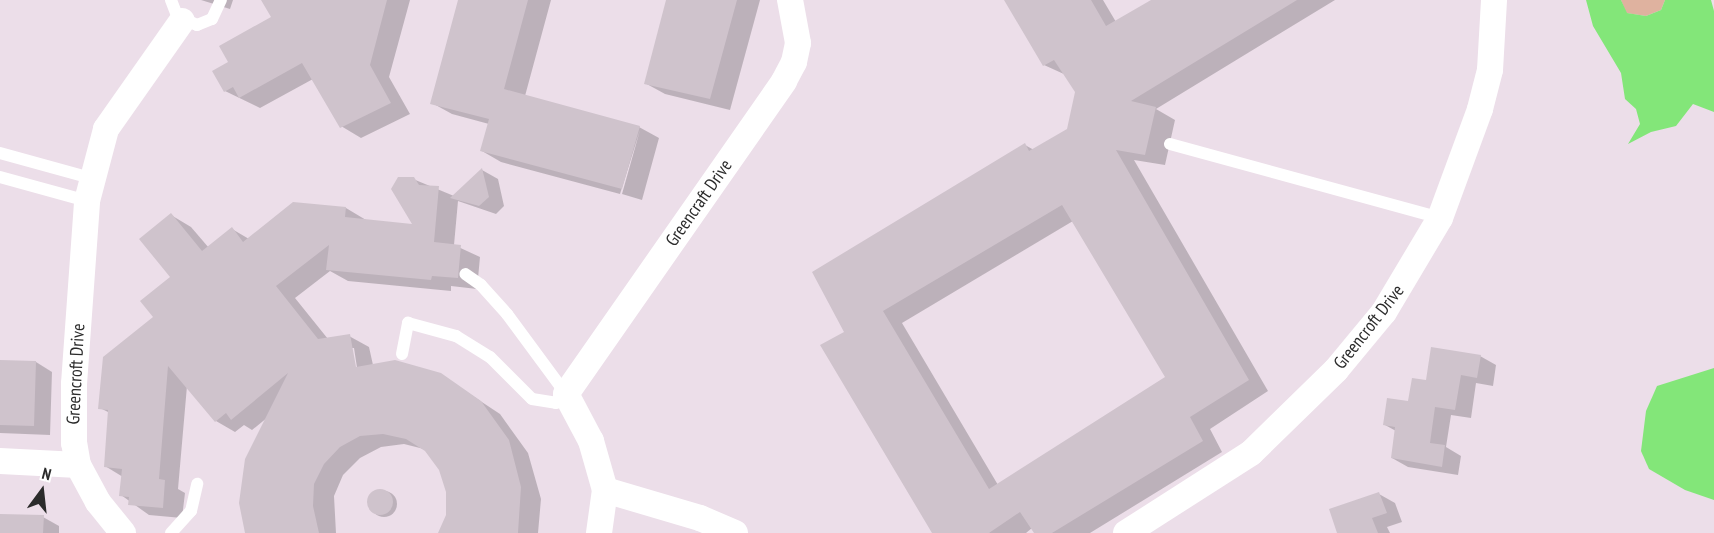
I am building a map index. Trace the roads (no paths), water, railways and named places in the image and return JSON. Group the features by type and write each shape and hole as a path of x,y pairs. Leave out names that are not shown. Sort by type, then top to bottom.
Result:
{"street":[{"name":"Greencroft Drive","path":"1126,533 1251,453 1308,399 1384,312 1440,218 1487,79 1494,0"},
{"name":"Greencraft Drive","path":"566,394 784,81 794,62 798,43 789,1"},
{"name":"Greencroft Drive","path":"123,533 98,502 78,465 74,443 74,384 89,190 110,121 177,10"},
{"path":"566,394 591,441 605,490 599,533"},
{"path":"0,461 78,465"},
{"path":"605,490 700,518 735,533"}],"lane":[{"path":"177,10 205,23 217,13 221,0"},
{"path":"1170,144 1440,218"},
{"path":"0,153 89,190"},
{"path":"0,177 89,190"},
{"path":"402,354 408,323 456,336 490,357 532,399 556,404 566,394 507,314 481,285 465,274"},
{"path":"171,533 191,511 197,484"}]}
